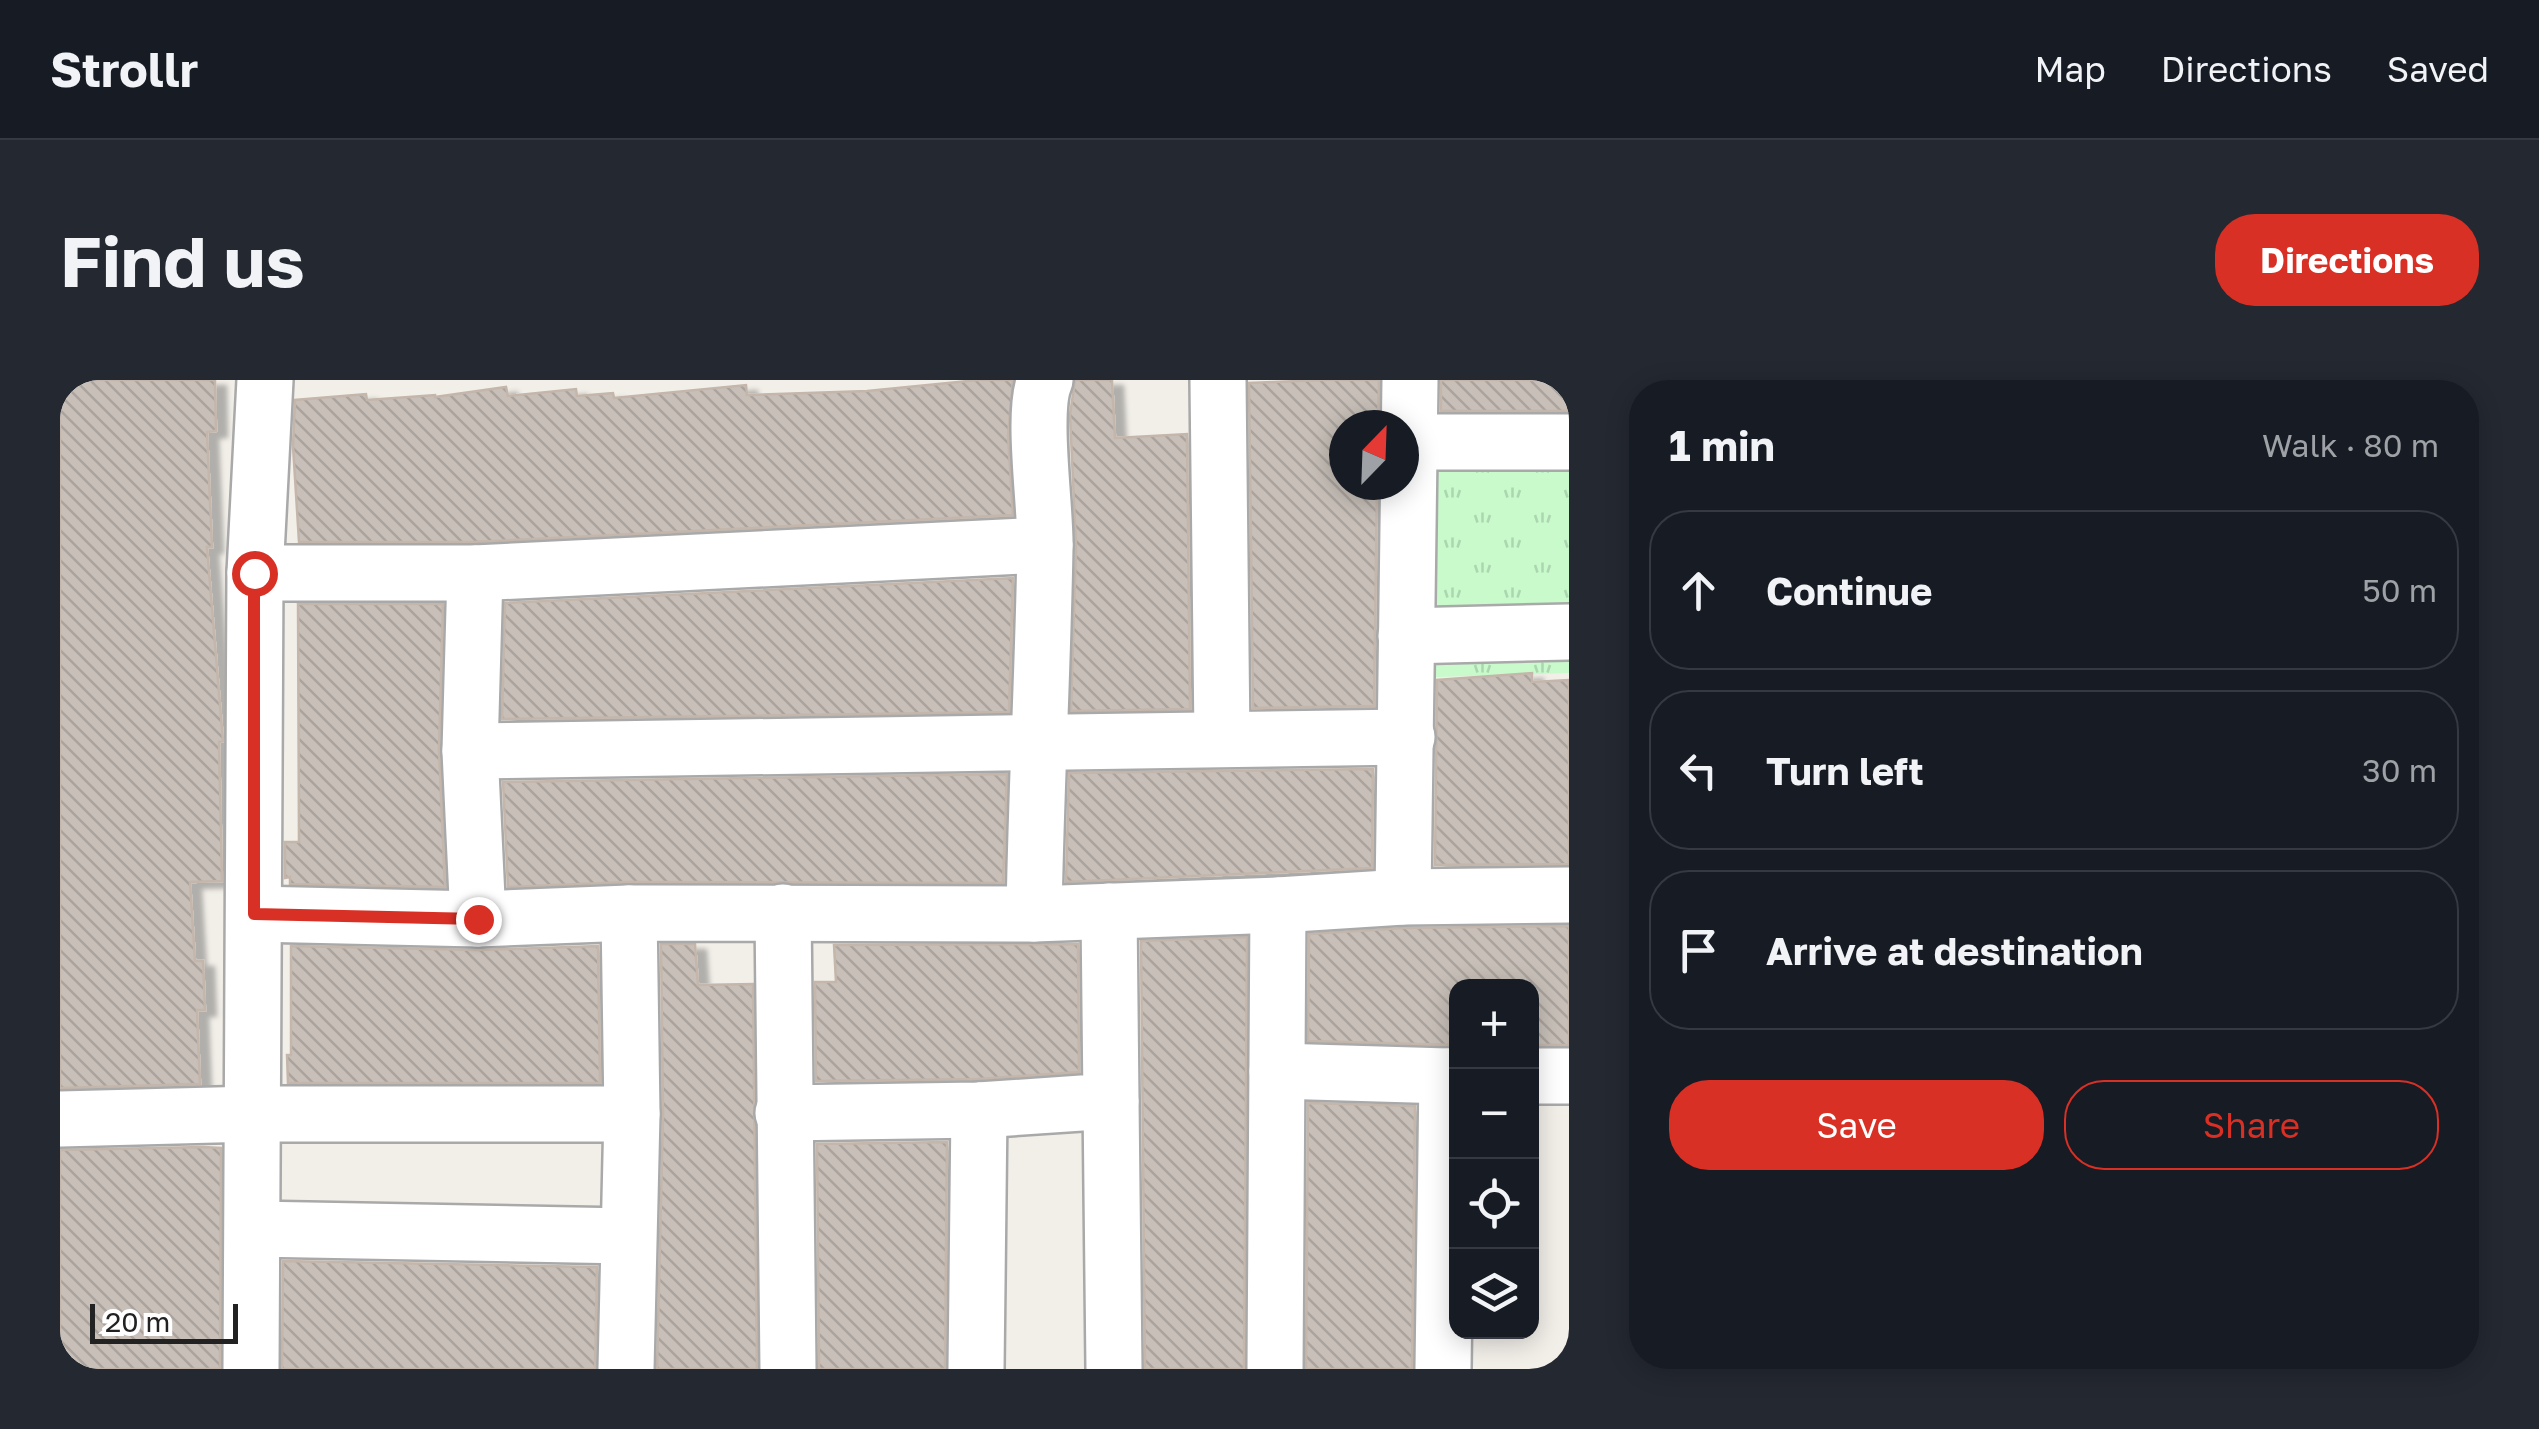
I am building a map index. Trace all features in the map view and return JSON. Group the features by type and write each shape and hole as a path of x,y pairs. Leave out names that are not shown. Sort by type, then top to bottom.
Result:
{"street":[{"path":"251,1369 254,573 265,380"},
{"path":"1034,914 1045,544 1040,408 1046,380"},
{"path":"1218,380 1222,739"},
{"path":"1410,380 1410,410"},
{"path":"1419,442 1569,442"},
{"path":"1403,897 1408,500"},
{"path":"254,573 475,573 1045,544"},
{"path":"475,573 470,751 478,919"},
{"path":"1406,636 1569,632"},
{"path":"470,751 1407,737"},
{"path":"254,914 478,919 628,913 1034,914 1278,906 1403,897 1569,896"},
{"path":"1275,1369 1278,906"},
{"path":"1109,911 1114,1369"},
{"path":"783,912 788,1369"},
{"path":"626,1369 632,1114 628,913"},
{"path":"1276,1071 1449,1076"},
{"path":"1539,1076 1569,1076"},
{"path":"784,1112 979,1110 1111,1101"},
{"path":"976,1369 979,1110"},
{"path":"60,1118 632,1114"},
{"path":"1442,1369 1449,1159"},
{"path":"254,1229 628,1236"}],"green space":[{"path":"1569,454 1569,673 1406,678 1408,500 1419,500 1419,457"}],"building":[{"path":"60,380 215,380 216,431 207,432 212,547 207,547 223,741 219,742 222,881 190,882 195,961 203,961 205,1010 197,1010 200,1084 60,1088"},
{"path":"1013,380 1008,436 1013,515 474,542 299,542 293,446 295,400 366,394 367,400 435,397 506,387 508,396 576,389 577,396 613,393 614,398 746,385 747,395 867,391"},
{"path":"1075,380 1112,380 1115,438 1187,434 1190,709 1071,711 1076,546 1070,415"},
{"path":"1379,380 1378,410 1329,410 1329,500 1377,500 1374,706 1253,708 1249,383"},
{"path":"1441,380 1569,380 1569,411 1441,411"},
{"path":"1013,578 1009,712 502,719 505,603"},
{"path":"298,604 443,604 439,750 445,887 290,884 290,877 285,878 285,842 299,842"},
{"path":"1532,673 1532,682 1569,680 1569,864 1435,865 1437,680"},
{"path":"1373,769 1372,868 1066,882 1069,773"},
{"path":"1007,774 1003,883 628,882 508,887 503,782"},
{"path":"1569,926 1569,1045 1539,1045 1539,979 1449,979 1449,1045 1308,1041 1309,934 1404,928"},
{"path":"1247,937 1244,1369 1145,1369 1141,941"},
{"path":"661,944 695,944 698,985 753,984 757,1369 657,1369 663,1115"},
{"path":"1078,944 1079,1072 978,1079 816,1081 815,982 836,982 834,945"},
{"path":"291,946 477,950 598,946 600,1083 288,1083"},
{"path":"1308,1103 1415,1106 1412,1369 1306,1369"},
{"path":"947,1142 945,1369 819,1369 817,1144"},
{"path":"221,1148 220,1369 60,1369 60,1150"},
{"path":"283,1261 597,1267 595,1369 282,1369"}],"route":[{"path":"254,573 254,914 478,919"}]}
